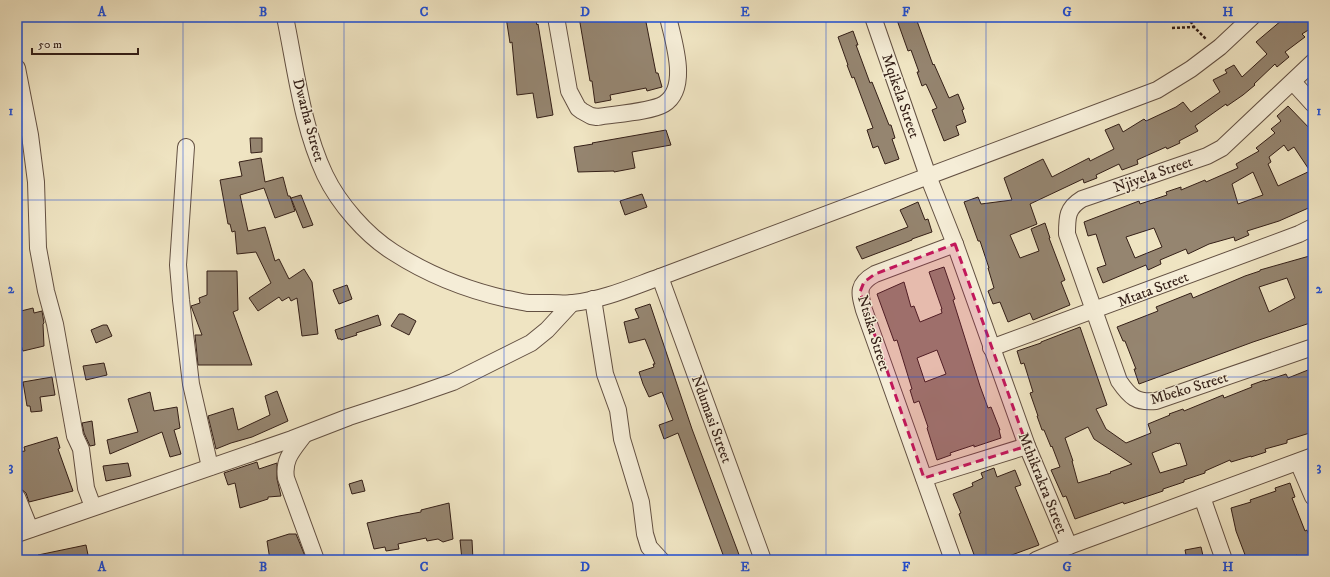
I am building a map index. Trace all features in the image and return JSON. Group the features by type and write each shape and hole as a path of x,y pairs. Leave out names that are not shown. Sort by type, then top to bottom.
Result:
{"street":[{"name":"Dwarha Street","path":"285,17 303,108 316,152 326,176 342,205 366,230 392,251 428,272 489,295 527,303 572,303 593,299 660,277 1157,90 1191,69 1217,49 1252,17"},
{"path":"556,17 569,91 578,108 591,116 597,117 650,109 664,104 674,95 678,76 678,66 668,17"},
{"name":"Mqikela Street","path":"873,17 928,176"},
{"name":"Njiyela Street","path":"1094,311 1067,234 1067,221 1071,207 1082,198 1214,153 1222,148 1313,62"},
{"path":"17,68 30,135 35,174 38,248 46,291 55,324 75,436 81,449 86,488 93,507"},
{"path":"1293,82 1313,104"},
{"path":"186,147 178,265 192,384 210,467"},
{"name":"Mthikrakra Street","path":"928,176 955,244 1027,446 1069,546 1306,459"},
{"name":"Mtata Street","path":"992,348 1299,234 1313,227"},
{"name":"Ntsika Street","path":"953,560 864,310 860,292 861,286 864,282 875,274 955,244"},
{"name":"Ndumasi Street","path":"660,277 763,560"},
{"path":"593,299 605,374 618,410 622,439 641,502 645,534 649,547 661,560"},
{"path":"17,497 24,531 304,435 349,416 453,382 500,359 531,343 547,330 572,303"},
{"name":"Mbeko Street","path":"1094,311 1119,381 1126,392 1136,400 1145,402 1156,400 1313,347"},
{"path":"304,435 287,458 284,469 316,560"},
{"path":"924,478 1027,446"},
{"path":"1306,459 1313,497"},
{"path":"1202,497 1224,560"},
{"path":"1036,560 1069,546"}],"path":[{"path":"1188,17 1194,27 1217,49"},
{"path":"1172,28 1194,27"}],"highlighted area":[{"path":"955,244 1027,446 924,478 860,292 864,282 875,274"}],"building":[{"path":"506,17 535,17 537,25 538,24 553,115 537,118 533,93 517,95 512,42 510,43"},
{"path":"579,17 645,17 656,73 658,73 662,87 647,91 646,88 610,95 611,100 595,103"},
{"path":"912,17 914,22 917,21 933,65 934,64 949,98 958,94 964,109 962,110 966,122 956,126 959,135 944,141 932,110 937,108 926,84 922,86 917,72 919,72 911,50 908,51 897,20"},
{"path":"1288,17 1294,22 1301,17 1313,17 1313,27 1302,34 1305,37 1285,52 1289,57 1277,67 1275,64 1243,95 1227,106 1226,104 1195,126 1198,131 1179,141 1180,143 1167,149 1166,147 1137,160 1138,164 1122,170 1119,164 1096,175 1097,178 1084,183 1083,179 1030,204 1037,224 1010,235 1020,258 1039,251 1031,229 1045,223 1065,280 1061,282 1070,305 1033,320 1030,313 1008,322 1000,302 993,304 988,291 994,288 989,268 964,202 978,197 981,204 1012,200 1004,178 1043,159 1052,177 1089,158 1090,161 1114,149 1105,130 1119,124 1123,132 1144,119 1146,121 1176,107 1183,102 1191,112 1220,92 1213,80 1227,73 1225,70 1234,65 1242,77 1267,54 1256,42 1282,20 1283,21"},
{"path":"853,31 858,45 856,45 870,83 872,82 889,125 891,125 895,138 892,139 899,159 885,164 878,146 873,148 867,130 873,128 854,77 852,78 847,65 838,37"},
{"path":"1288,106 1313,132 1313,206 1279,221 1247,231 1249,235 1235,241 1234,237 1209,244 1188,254 1186,249 1160,260 1161,264 1148,270 1146,265 1103,283 1097,268 1106,265 1096,234 1088,236 1084,222 1139,201 1140,204 1167,195 1166,192 1181,187 1181,190 1205,180 1206,182 1238,168 1236,164 1259,151 1256,148 1275,133 1271,129 1281,121 1277,116","holes":["1284,145 1288,151 1294,147 1310,171 1278,186 1268,164 1271,162 1269,157","1253,172 1263,195 1238,204 1232,184","1154,228 1162,247 1135,258 1126,237"]},
{"path":"666,130 671,145 632,152 635,168 614,172 578,172 574,147"},
{"path":"250,138 262,138 262,152 251,153"},
{"path":"261,158 265,182 283,177 288,196 290,196 295,211 275,218 264,188 240,195 248,231 265,227 275,261 279,259 289,279 304,269 312,282 318,334 302,336 297,298 291,301 289,297 282,301 279,297 258,311 249,298 271,283 256,252 237,254 235,231 232,232 230,224 228,224 220,180 242,176 239,162"},
{"path":"642,194 647,207 625,215 620,201"},
{"path":"301,195 313,225 303,228 291,198"},
{"path":"918,202 925,220 928,219 932,232 862,259 856,247 908,227 900,210"},
{"path":"1313,255 1313,322 1253,342 1139,384 1134,369 1136,369 1125,341 1123,341 1117,327 1158,311 1156,307 1191,293 1193,298 1260,270","holes":["1287,278 1295,298 1269,312 1259,287"]},
{"path":"944,267 955,299 953,300 980,386 988,408 991,407 1000,430 1001,438 950,453 951,455 937,460 919,401 914,403 910,390 912,389 897,340 894,341 877,294 904,282 911,307 914,306 920,322 942,313 942,309 929,272","holes":["937,350 946,374 925,382 917,358"]},
{"path":"207,271 237,271 238,310 233,312 252,365 198,365 195,335 202,335 191,306 200,303 199,298 207,295"},
{"path":"347,285 352,299 339,304 333,290"},
{"path":"650,304 692,429 741,560 725,560 678,433 664,439 659,425 673,420 662,392 649,397 643,384 639,372 654,367 653,364 655,364 645,339 629,343 624,322 639,318 635,309"},
{"path":"33,308 34,313 42,311 44,323 44,346 23,351 17,333 17,312"},
{"path":"399,314 403,314 416,321 409,335 391,326"},
{"path":"378,315 381,325 356,333 357,335 341,340 338,339 335,330"},
{"path":"107,325 112,336 96,343 91,330"},
{"path":"1080,327 1107,405 1096,409 1106,429 1126,443 1151,433 1148,424 1170,415 1169,414 1183,409 1184,411 1223,395 1224,398 1265,380 1286,374 1288,378 1313,368 1313,432 1287,440 1287,443 1265,449 1266,452 1231,462 1230,460 1205,471 1205,473 1163,489 1163,491 1124,504 1123,502 1075,519 1066,496 1063,497 1051,470 1060,467 1052,446 1051,447 1044,430 1042,430 1030,393 1033,392 1024,363 1021,364 1017,351","holes":["1088,427 1094,439 1132,464 1110,472 1111,473 1078,483 1073,461 1065,438","1180,443 1187,465 1160,473 1152,453"]},
{"path":"104,363 107,375 86,380 83,366"},
{"path":"52,377 55,395 40,397 42,411 31,412 30,406 27,406 23,382"},
{"path":"277,391 288,421 252,437 216,449 208,416 233,408 238,430 270,415 265,396"},
{"path":"150,392 154,411 177,407 180,428 174,430 181,454 170,457 162,432 110,454 107,440 138,432 128,399"},
{"path":"92,421 95,445 90,446 84,433 82,423"},
{"path":"57,437 60,448 58,449 73,491 29,502 26,493 21,489 17,473 17,452 25,451 24,447"},
{"path":"257,462 259,469 277,463 277,479 281,496 268,497 268,499 240,508 235,483 228,485 224,473"},
{"path":"128,463 131,476 106,481 103,466"},
{"path":"994,468 997,477 1015,470 1021,485 1015,487 1039,545 1009,556 1011,560 976,560 959,514 961,513 953,494 973,486 972,483 983,478 981,473"},
{"path":"362,480 365,491 352,494 349,484"},
{"path":"1290,483 1295,497 1292,498 1305,531 1307,530 1312,545 1310,546 1313,560 1299,560 1297,555 1283,560 1247,560 1236,531 1231,508 1251,502 1250,500 1276,491 1275,488"},
{"path":"449,503 453,539 443,542 438,539 427,541 426,538 398,544 399,549 386,551 385,547 374,549 367,523 421,512 421,510"},
{"path":"289,534 296,534 305,556 305,560 270,560 267,541"},
{"path":"460,540 472,540 473,560 462,560"},
{"path":"86,545 89,560 39,560 38,555"},
{"path":"1201,547 1204,560 1187,560 1185,550"}]}
